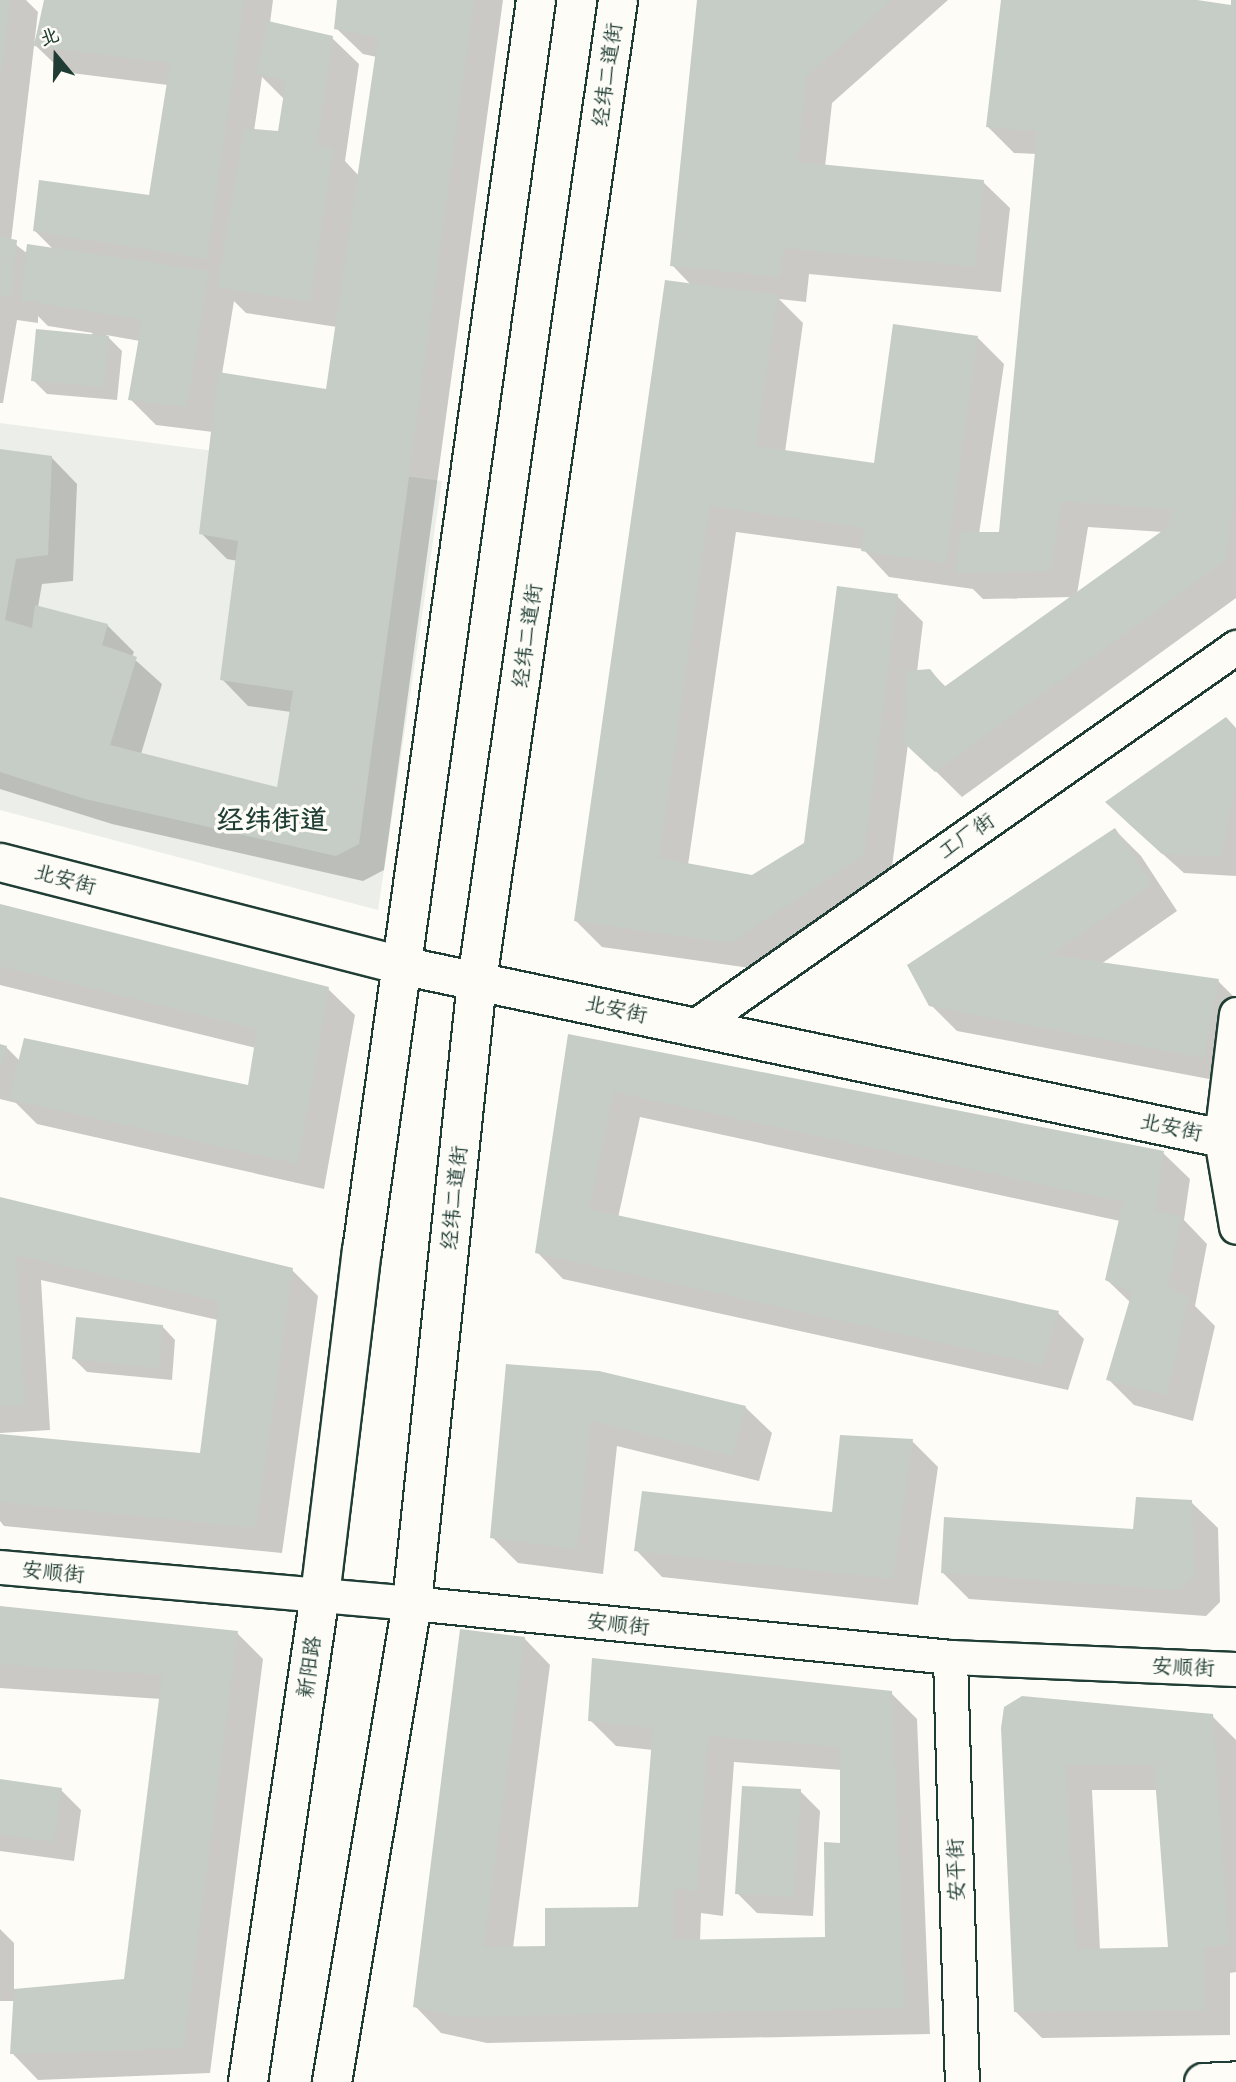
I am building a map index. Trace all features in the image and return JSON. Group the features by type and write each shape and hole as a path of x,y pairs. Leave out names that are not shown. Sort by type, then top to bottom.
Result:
{"highway":[{"path":"402,965 536,0"},
{"name":"经纬二道街","path":"412,1603 477,981 618,0"},
{"name":"新阳路","path":"248,2082 320,1596 362,1251 402,965"},
{"path":"332,2082 412,1603"}],"main road":[{"name":"北安街","path":"0,862 402,965 1228,1140"},
{"path":"1203,2082 1236,2080"}],"street":[{"name":"工厂街","path":"695,1026 1236,647"},
{"path":"1236,1014 1228,1140 1236,1227"},
{"name":"安顺街","path":"0,1567 412,1603 950,1657 1236,1669"},
{"name":"安平街","path":"950,1657 962,2082"}],"shaded area":[{"path":"0,423 442,481 378,910 0,810"}],"building":[{"path":"0,0 10,0 2,73 0,73"},
{"path":"44,0 244,0 207,259 33,231 39,180 149,195 170,63 34,46"},
{"path":"337,0 474,0 359,844 336,856 85,799 0,772 0,449 52,456 48,555 16,559 5,620 32,628 35,605 108,624 102,645 137,657 110,745 277,787 293,691 220,680 238,541 199,534 218,372 326,389 378,37 334,29"},
{"path":"697,0 892,0 806,77 798,162 984,180 975,267 784,248 781,277 670,266"},
{"path":"1001,0 1197,0 1231,5 1231,0 1236,0 1236,482 1226,560 935,772 904,743 906,671 930,669 944,687 1169,526 1171,509 1062,501 1051,571 955,573 961,532 999,532 1037,131 986,127"},
{"path":"268,21 333,36 317,147 334,148 310,302 217,287 244,128 278,131 286,80 256,74"},
{"path":"0,237 17,240 12,297 0,296"},
{"path":"27,244 209,271 187,407 128,400 142,320 20,300"},
{"path":"665,280 778,295 756,446 874,463 893,324 978,336 946,563 861,551 864,528 710,506 659,858 752,875 804,843 837,586 898,594 864,855 730,943 574,921"},
{"path":"36,329 109,336 104,387 31,381"},
{"path":"1226,717 1236,728 1236,782 1221,857 1162,854 1105,802"},
{"path":"1115,828 1152,884 1051,955 1219,979 1204,1058 929,1006 907,965"},
{"path":"0,904 329,987 298,1164 9,1099 24,1038 248,1085 257,1029 0,966"},
{"path":"568,1034 1164,1151 1155,1212 1182,1216 1168,1287 1189,1298 1167,1395 1106,1380 1132,1292 1105,1280 1123,1202 614,1092 589,1209 1059,1311 1042,1365 535,1253"},
{"path":"0,1044 7,1046 1,1068 0,1068"},
{"path":"0,1197 293,1268 256,1528 0,1502 0,1434 200,1453 219,1301 16,1255 25,1405 0,1406"},
{"path":"76,1317 163,1325 159,1368 72,1359"},
{"path":"506,1364 599,1371 746,1406 733,1456 591,1421 577,1549 490,1538"},
{"path":"840,1435 913,1439 893,1579 634,1551 642,1491 832,1512"},
{"path":"1136,1497 1192,1500 1195,1575 1179,1590 941,1573 944,1517 1133,1529"},
{"path":"0,1606 238,1631 184,2048 10,2054 14,1989 124,1979 162,1675 0,1664"},
{"path":"460,1629 525,1637 484,1947 545,1946 545,1908 638,1907 653,1728 588,1721 592,1658 892,1691 905,2008 460,2017 413,2007","holes":["708,1736 840,1747 840,1843 824,1842 825,1937 673,1940 675,1888 697,1891"]},
{"path":"1022,1696 1213,1714 1229,1945 1204,1947 1205,2010 1014,2012 1001,1728 1004,1707","holes":["1066,1765 1154,1765 1168,1947 1076,1949"]},
{"path":"0,1779 62,1788 54,1842 0,1834"},
{"path":"742,1786 801,1789 794,1897 735,1894"}],"district":[{"name":"经纬街道","path":"272,819"}]}
